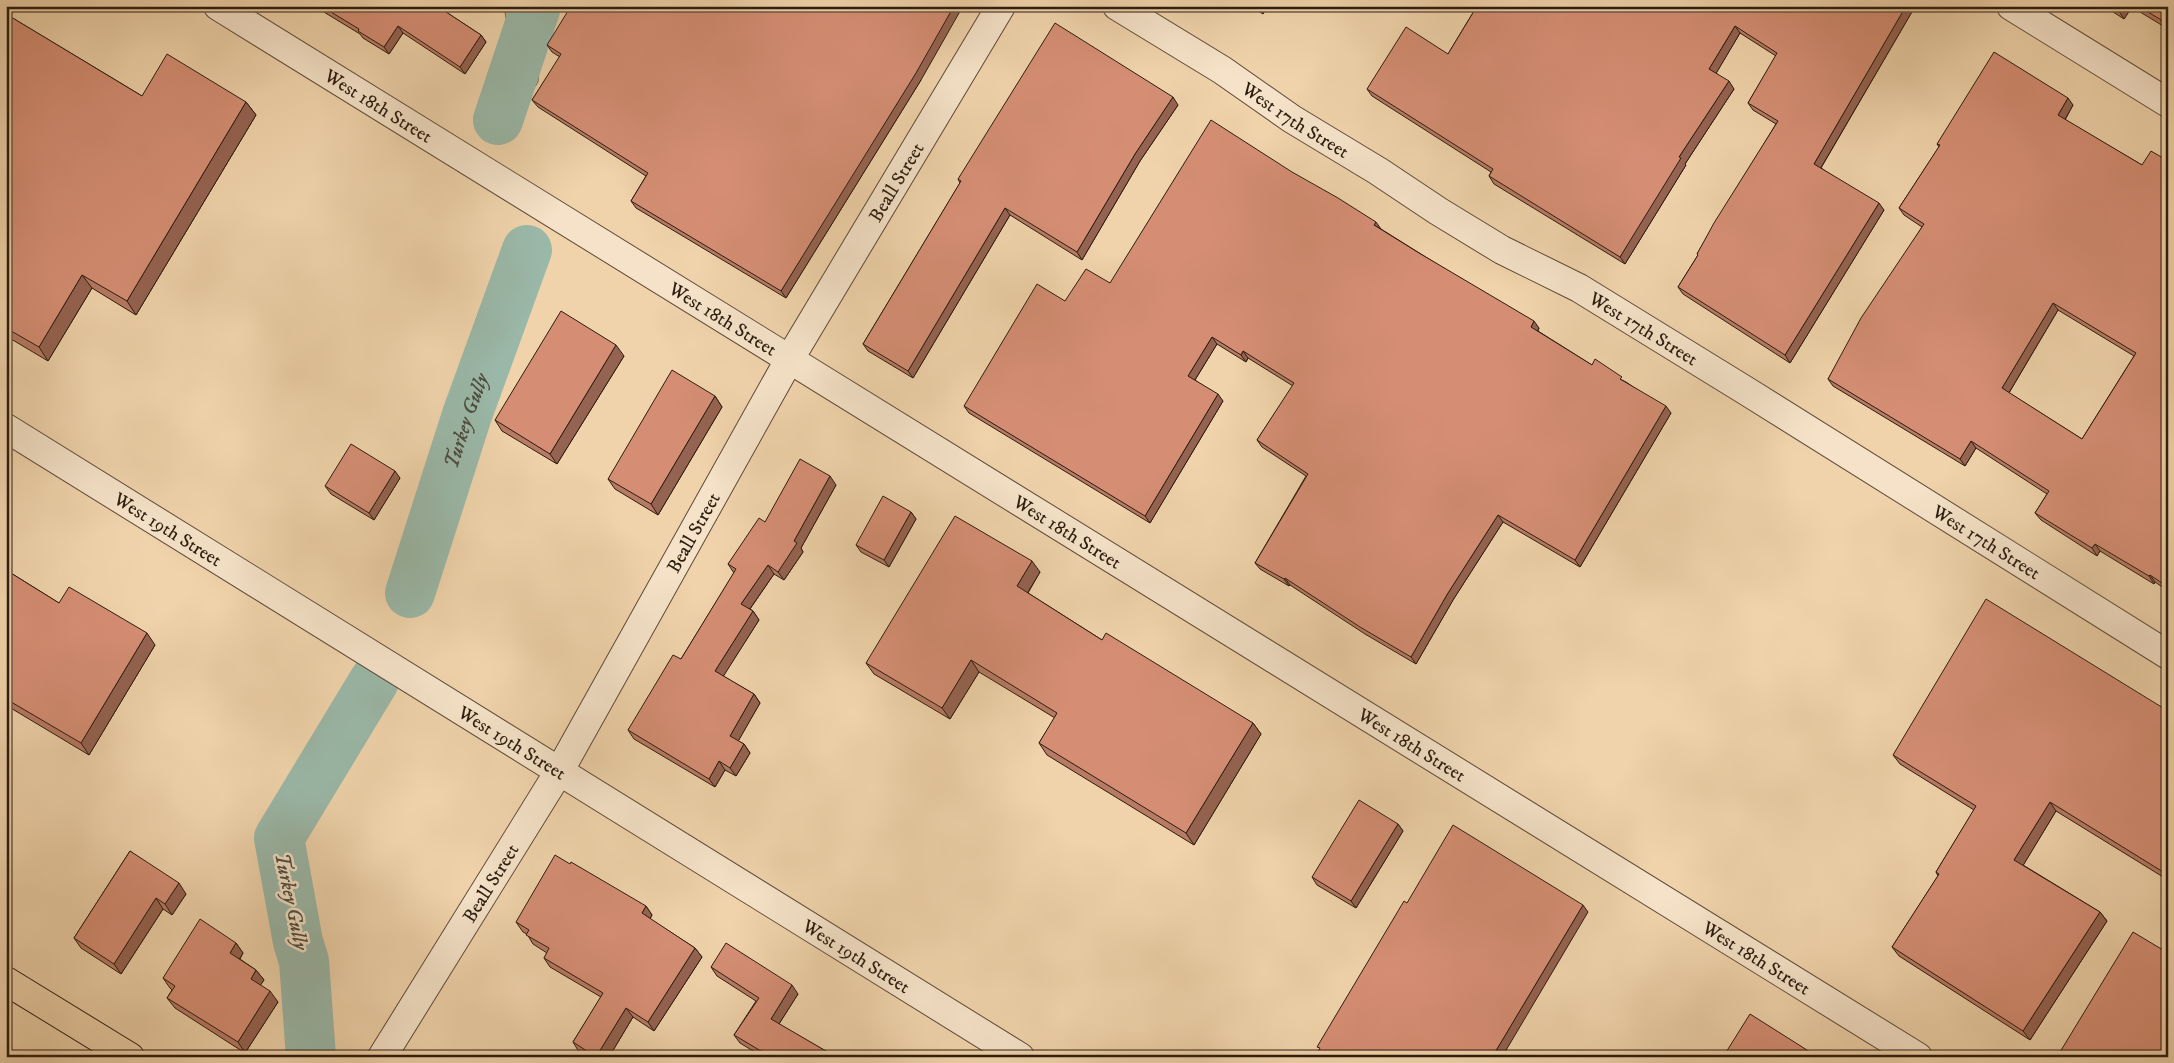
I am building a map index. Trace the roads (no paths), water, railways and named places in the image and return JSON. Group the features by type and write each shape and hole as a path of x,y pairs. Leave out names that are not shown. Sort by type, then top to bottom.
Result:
{"main road":[{"path":"6,981 130,1057"}],"street":[{"name":"West 18th Street","path":"218,6 1918,1057"},
{"name":"Beall Street","path":"382,1057 560,770 789,360 1000,6"},
{"name":"West 17th Street","path":"1118,6 1222,70 1292,119 1378,171 1438,211 1502,250 1579,288 2168,655"},
{"path":"2011,6 2168,102"},
{"name":"West 19th Street","path":"6,428 1020,1057"}],"waterway":[{"name":"Turkey Gully","path":"498,120 536,6"},
{"name":"Turkey Gully","path":"410,593 467,415 527,250"},
{"name":"Turkey Gully","path":"311,1057 304,961 298,942 279,838 374,681"}]}
